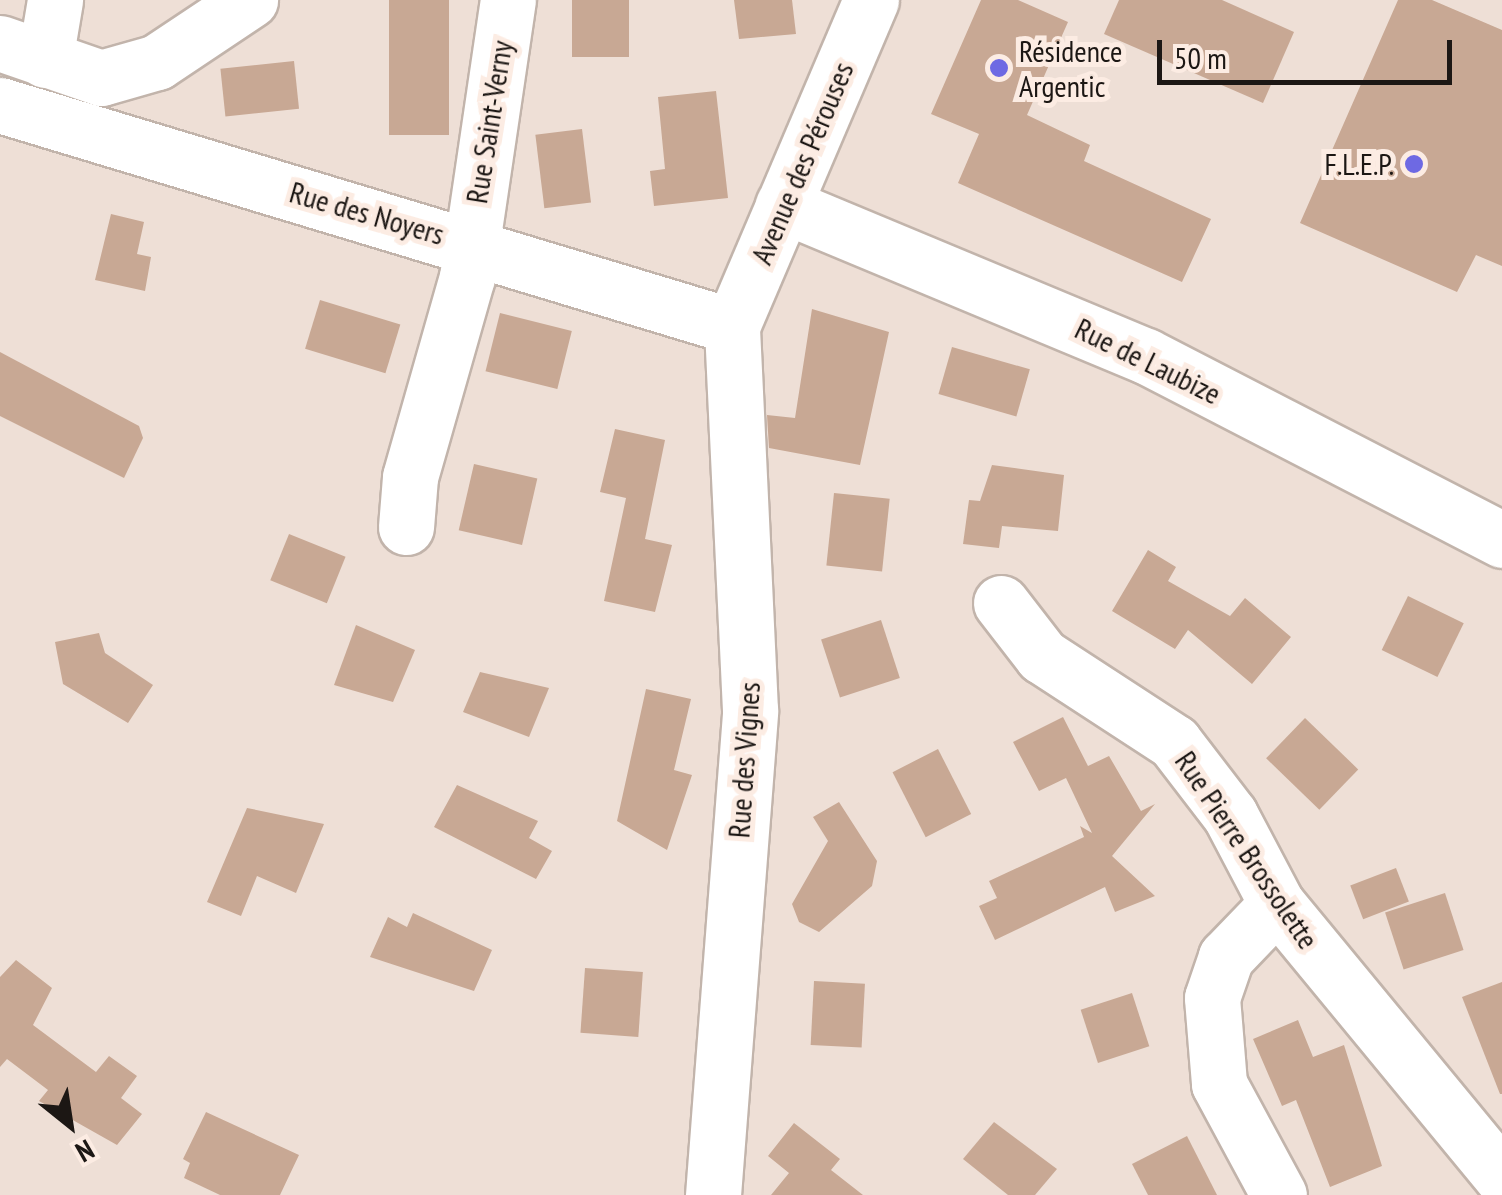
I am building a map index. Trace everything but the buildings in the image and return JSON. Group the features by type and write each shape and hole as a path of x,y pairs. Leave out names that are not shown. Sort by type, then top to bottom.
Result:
{"street":[{"path":"55,0 22,51 102,78 157,62 250,0"},
{"name":"Rue Saint-Verny","path":"406,527 410,477 470,244 508,0"},
{"name":"Avenue des Pérouses","path":"732,326 871,0"},
{"path":"87,131 102,78"},
{"name":"Rue des Noyers","path":"0,105 732,326"},
{"name":"Rue de Laubize","path":"784,205 1146,356 1502,540"},
{"name":"Rue des Vignes","path":"713,1195 750,710 732,326"},
{"name":"Rue Pierre Brossolette","path":"1001,603 1042,656 1174,742 1230,815 1276,904 1502,1177"},
{"path":"1276,904 1226,957 1212,998 1219,1084 1279,1195"}],"place":[{"name":"Résidence Argentic","path":"999,68"},
{"name":"F.L.E.P.","path":"1414,164"}]}
